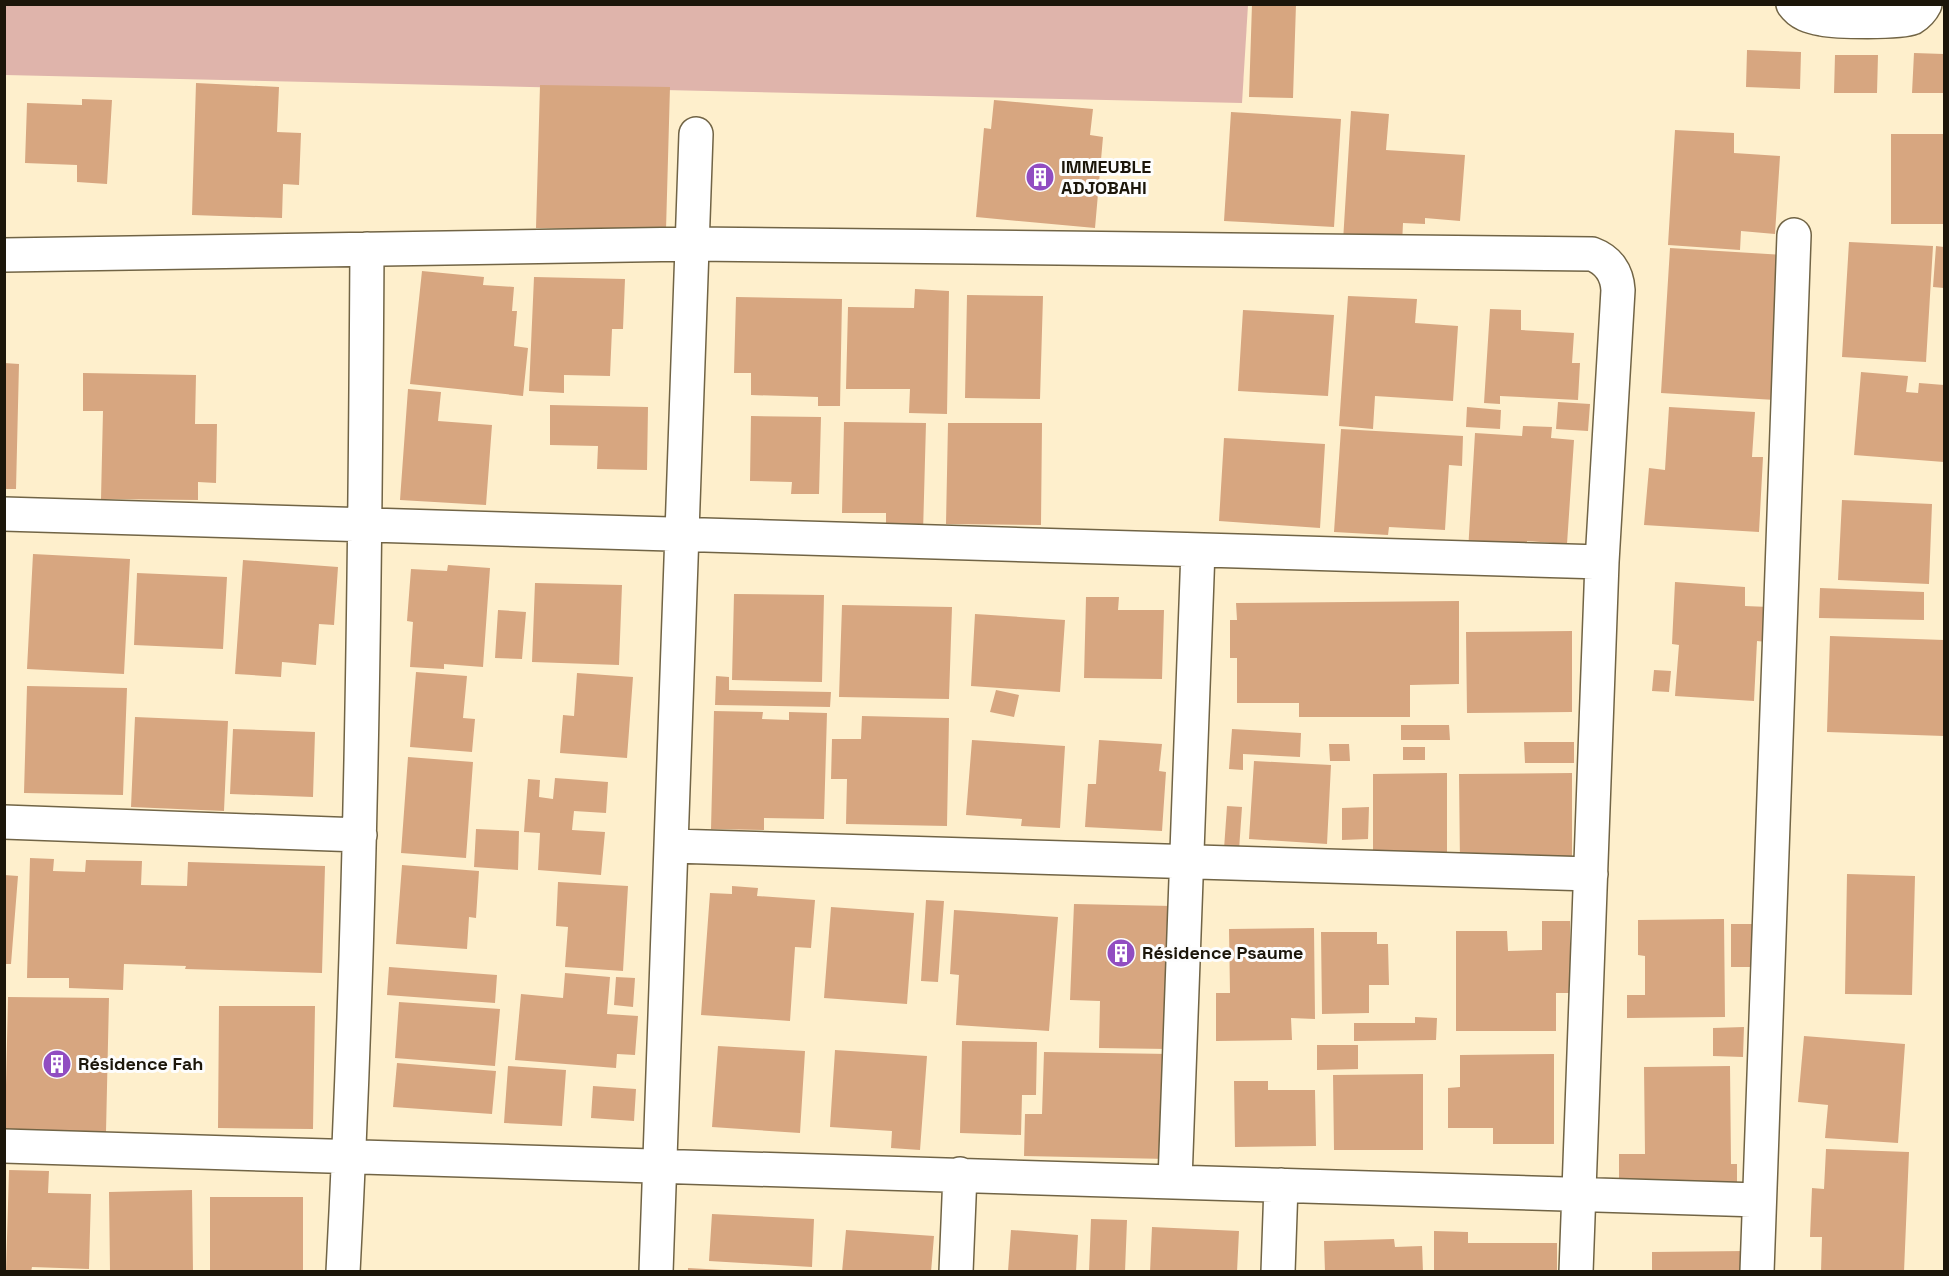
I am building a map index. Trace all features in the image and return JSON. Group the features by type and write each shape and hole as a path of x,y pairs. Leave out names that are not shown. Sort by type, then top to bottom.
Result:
{"street":[{"path":"1793,4 1800,12 1824,20 1912,18 1923,9 1924,4"},
{"path":"656,1272 696,134"},
{"path":"1757,1272 1794,235"},
{"path":"4,255 692,244 1592,254 1603,258 1618,280 1618,290 1602,562 1576,1272"},
{"path":"343,1272 360,835 366,524 367,249"},
{"path":"4,514 1602,562"},
{"path":"1175,1181 1198,550"},
{"path":"4,822 360,835"},
{"path":"672,846 1591,874"},
{"path":"4,1146 1759,1200"},
{"path":"956,1272 960,1174"},
{"path":"1278,1272 1281,1185"}],"shaded area":[{"path":"5,5 1248,5 1242,103 5,75"}],"building":[{"path":"1252,4 1296,4 1293,98 1249,97"},
{"path":"1747,50 1801,52 1800,89 1746,87"},
{"path":"1914,53 1944,54 1944,93 1912,93"},
{"path":"1835,55 1878,55 1877,93 1834,93"},
{"path":"196,83 279,87 277,132 301,133 299,185 283,184 282,218 192,215"},
{"path":"540,85 670,87 666,230 536,228"},
{"path":"82,99 112,100 107,184 77,182 77,165 25,163 27,103 82,105"},
{"name":"IMMEUBLE ADJOBAHI","path":"994,100 1093,109 1090,135 1103,137 1095,228 976,217 984,128 991,129"},
{"path":"1351,111 1389,114 1386,150 1465,155 1460,221 1425,218 1425,224 1403,223 1402,245 1343,241"},
{"path":"1231,112 1341,119 1334,227 1224,221"},
{"path":"1675,130 1734,133 1734,153 1780,156 1775,234 1741,231 1740,250 1668,245"},
{"path":"1891,134 1944,134 1944,224 1891,224"},
{"path":"1849,242 1933,246 1926,362 1842,357"},
{"path":"1936,246 1944,247 1944,288 1933,287"},
{"path":"1670,248 1784,255 1775,400 1661,393"},
{"path":"422,271 484,277 483,285 514,287 512,311 517,311 514,346 528,348 523,396 410,384"},
{"path":"534,277 625,279 623,329 612,329 610,376 564,375 564,393 529,391"},
{"path":"915,289 949,291 947,414 909,413 910,389 846,389 848,307 914,308"},
{"path":"967,295 1043,296 1040,399 965,398"},
{"path":"1348,296 1417,299 1415,323 1458,326 1453,401 1375,396 1373,429 1339,426"},
{"path":"736,297 842,299 840,406 818,406 818,397 751,395 751,373 734,373"},
{"path":"1490,309 1521,310 1521,330 1574,333 1572,363 1580,363 1578,400 1500,396 1500,404 1484,403"},
{"path":"1243,310 1334,315 1328,396 1238,391"},
{"path":"4,363 19,364 16,489 4,489"},
{"path":"1861,372 1908,376 1906,392 1918,393 1919,383 1944,385 1944,462 1854,455"},
{"path":"83,373 196,375 195,424 217,424 216,483 198,482 198,500 101,499 103,411 83,411"},
{"path":"408,389 441,392 438,421 492,425 486,505 400,500"},
{"path":"1558,402 1590,404 1588,431 1556,429"},
{"path":"550,405 648,407 647,470 597,469 598,446 550,445"},
{"path":"1467,407 1501,410 1500,429 1466,427"},
{"path":"1669,407 1755,412 1752,457 1763,457 1759,532 1644,525 1649,468 1665,470"},
{"path":"751,416 821,417 819,494 791,494 792,482 750,481"},
{"path":"844,422 926,423 923,533 886,533 886,513 842,513"},
{"path":"948,423 1042,423 1041,525 946,524"},
{"path":"1523,426 1552,427 1551,438 1574,440 1567,544 1527,541 1526,556 1468,552 1475,433 1522,436"},
{"path":"1341,429 1463,436 1462,466 1449,465 1445,530 1389,527 1388,535 1334,532"},
{"path":"1224,438 1325,444 1320,528 1219,521"},
{"path":"1842,500 1932,504 1929,584 1838,580"},
{"path":"33,554 130,559 124,674 27,669"},
{"path":"243,560 338,567 334,625 319,624 316,665 282,662 281,677 235,674"},
{"path":"448,565 490,568 483,667 444,664 444,669 410,667 413,622 407,621 411,569 447,571"},
{"path":"137,573 227,577 223,649 134,645"},
{"path":"1675,582 1745,587 1745,606 1769,607 1767,642 1757,641 1754,701 1675,696 1679,645 1672,644"},
{"path":"535,583 622,585 619,665 532,662"},
{"path":"1820,588 1924,592 1924,620 1819,618"},
{"path":"734,594 824,595 822,682 732,680"},
{"path":"1086,597 1119,597 1118,610 1164,610 1162,679 1084,678"},
{"path":"1459,601 1459,684 1410,685 1410,717 1299,717 1299,703 1237,703 1237,658 1230,658 1230,620 1237,620 1236,603"},
{"path":"842,605 952,607 949,699 839,697"},
{"path":"498,610 526,612 522,659 495,658"},
{"path":"975,614 1065,620 1060,692 971,686"},
{"path":"1572,631 1572,712 1467,713 1466,632"},
{"path":"1830,636 1944,640 1944,736 1827,732"},
{"path":"1654,670 1671,671 1669,692 1652,691"},
{"path":"416,672 467,676 463,718 475,719 472,752 410,747"},
{"path":"577,673 633,677 627,758 560,753 563,715 574,716"},
{"path":"716,676 729,677 729,690 831,692 830,707 715,705"},
{"path":"27,686 127,688 123,795 24,793"},
{"path":"996,690 1019,695 1014,717 990,712"},
{"path":"714,711 763,712 762,719 789,720 789,712 827,713 824,819 764,818 764,830 711,829"},
{"path":"862,716 949,718 947,826 846,824 847,779 831,779 832,739 861,739"},
{"path":"135,717 228,721 224,811 131,807"},
{"path":"1401,725 1449,725 1450,740 1401,740"},
{"path":"233,729 315,732 313,797 230,794"},
{"path":"1232,729 1301,733 1300,757 1243,754 1243,770 1229,769"},
{"path":"972,740 1065,746 1060,828 1021,826 1022,819 966,815"},
{"path":"1099,740 1162,744 1159,771 1166,772 1162,831 1085,827 1088,784 1096,784"},
{"path":"1524,742 1574,742 1574,763 1525,763"},
{"path":"1329,744 1349,744 1350,761 1330,761"},
{"path":"1403,747 1425,747 1425,760 1403,760"},
{"path":"408,757 473,762 466,858 401,853"},
{"path":"1254,761 1331,765 1327,844 1249,839"},
{"path":"1447,773 1447,865 1421,865 1421,851 1373,851 1373,774"},
{"path":"1572,773 1572,863 1460,865 1459,774"},
{"path":"555,778 608,782 606,813 574,811 572,830 605,832 601,875 538,870 540,833 524,832 528,779 540,780 539,797 553,799"},
{"path":"1227,806 1242,807 1239,850 1224,849"},
{"path":"1369,807 1368,839 1342,840 1342,808"},
{"path":"476,829 519,831 518,870 474,867"},
{"path":"30,858 54,859 53,871 85,872 86,860 142,861 141,885 187,886 188,862 325,866 322,973 185,969 186,966 124,964 123,990 69,988 69,978 27,978"},
{"path":"402,865 479,871 476,918 469,917 467,949 396,944"},
{"path":"1847,874 1915,876 1912,995 1845,994"},
{"path":"4,875 18,876 11,964 4,964"},
{"path":"558,882 628,886 623,971 565,967 568,927 556,926"},
{"path":"732,886 758,888 757,896 815,900 811,948 795,947 790,1021 701,1015 710,893 732,894"},
{"path":"926,900 944,901 938,982 921,981"},
{"name":"Résidence Psaume","path":"1074,904 1172,906 1168,1049 1099,1048 1100,1001 1070,1000"},
{"path":"831,907 914,913 907,1004 824,998"},
{"path":"954,910 1058,917 1049,1031 956,1025 959,975 950,974"},
{"path":"1724,919 1725,1017 1627,1018 1627,995 1645,995 1645,956 1638,955 1638,920"},
{"path":"1542,921 1570,921 1570,993 1556,993 1556,1031 1456,1031 1456,931 1507,931 1508,951 1542,950"},
{"path":"1731,924 1757,924 1756,967 1731,967"},
{"path":"1314,928 1315,1019 1291,1018 1292,1040 1216,1041 1216,993 1230,993 1229,929"},
{"path":"1321,932 1377,932 1377,944 1388,944 1389,985 1369,985 1369,1013 1322,1014"},
{"path":"389,967 497,975 495,1003 387,995"},
{"path":"565,973 610,977 607,1014 638,1016 635,1055 617,1054 616,1068 515,1060 521,994 563,998"},
{"path":"616,977 635,978 633,1007 614,1005"},
{"name":"Résidence Fah","path":"8,997 109,998 106,1132 5,1130"},
{"path":"399,1002 500,1009 495,1066 395,1058"},
{"path":"219,1006 315,1006 313,1129 218,1128"},
{"path":"1415,1017 1437,1018 1436,1040 1354,1041 1354,1023 1415,1023"},
{"path":"1744,1027 1743,1057 1713,1056 1713,1028"},
{"path":"1804,1036 1905,1044 1898,1143 1825,1138 1828,1105 1798,1102"},
{"path":"962,1041 1037,1042 1036,1095 1022,1095 1021,1135 960,1133"},
{"path":"1317,1045 1358,1045 1358,1069 1317,1070"},
{"path":"718,1046 805,1051 800,1133 712,1127"},
{"path":"835,1050 927,1056 920,1150 891,1148 892,1131 830,1127"},
{"path":"1044,1052 1170,1054 1168,1159 1024,1156 1025,1114 1042,1114"},
{"path":"1554,1054 1554,1144 1493,1144 1493,1128 1448,1128 1448,1088 1460,1087 1460,1055"},
{"path":"397,1063 496,1071 492,1114 393,1107"},
{"path":"508,1066 566,1070 562,1126 504,1123"},
{"path":"1730,1066 1731,1164 1737,1164 1737,1185 1619,1186 1619,1154 1645,1154 1644,1067"},
{"path":"1423,1074 1423,1150 1334,1150 1333,1075"},
{"path":"1234,1081 1268,1081 1268,1090 1315,1090 1316,1146 1235,1147"},
{"path":"593,1086 636,1089 634,1121 591,1118"},
{"path":"1826,1149 1909,1152 1904,1272 1821,1272 1822,1237 1810,1237 1812,1188 1824,1189"},
{"path":"9,1170 49,1171 48,1193 91,1194 89,1269 32,1267 31,1272 6,1272"},
{"path":"192,1190 193,1272 110,1272 109,1192"},
{"path":"210,1197 303,1197 303,1272 210,1272"},
{"path":"712,1214 814,1219 812,1267 709,1261"},
{"path":"1091,1219 1127,1220 1125,1272 1089,1272"},
{"path":"1152,1227 1239,1231 1237,1272 1150,1272"},
{"path":"846,1230 934,1236 931,1272 842,1272"},
{"path":"1011,1230 1078,1235 1076,1272 1008,1271"},
{"path":"1434,1231 1468,1232 1468,1243 1557,1243 1557,1272 1434,1272"},
{"path":"1394,1239 1395,1247 1422,1246 1423,1272 1325,1272 1324,1241"},
{"path":"1744,1251 1744,1272 1652,1272 1652,1252"},
{"path":"688,1268 724,1270 724,1272 688,1272"}],"place":[{"name":"IMMEUBLE ADJOBAHI","path":"1040,177"},
{"name":"Résidence Psaume","path":"1121,953"},
{"name":"Résidence Fah","path":"57,1064"}]}
